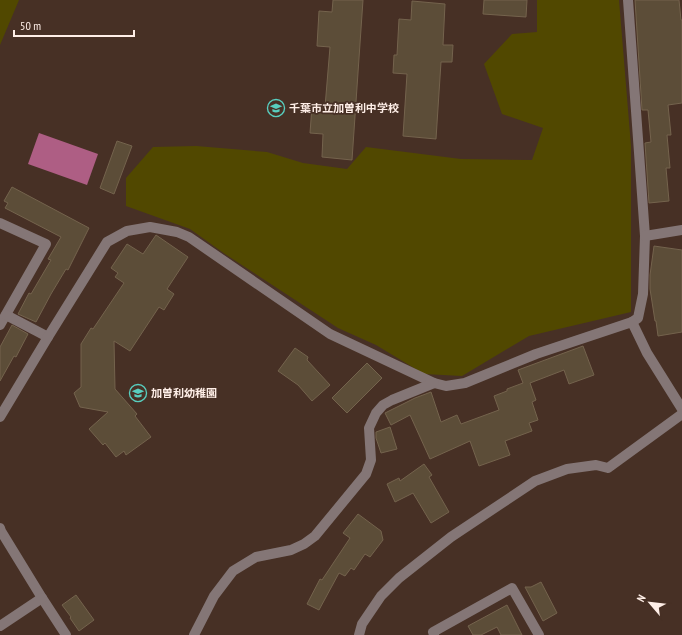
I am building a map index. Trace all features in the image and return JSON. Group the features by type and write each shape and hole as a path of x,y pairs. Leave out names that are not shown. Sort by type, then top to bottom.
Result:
{"street":[{"path":"0,417 107,242 127,231 150,227 176,232 189,237 330,334 434,383 446,386 465,383 536,354 630,323 638,318 643,294 645,236 628,0"},
{"path":"0,223 46,244 0,325"},
{"path":"645,236 682,230"},
{"path":"6,315 48,337"},
{"path":"630,323 647,354 682,409"},
{"path":"194,635 214,596 233,571 256,557 291,550 304,544 315,536 366,474 371,460 369,428 376,413 383,405 434,383"},
{"path":"359,635 362,624 380,596 399,578 450,537 535,481 567,469 596,465 608,468 682,414"},
{"path":"0,528 66,635"},
{"path":"434,635 432,632 512,588 539,635"},
{"path":"0,626 42,598"}],"shaded area":[{"path":"0,0 19,0 0,45"},
{"path":"537,0 619,0 631,146 631,312 529,336 462,376 424,374 376,345 338,328 225,254 190,229 126,206 126,178 153,147 196,146 267,152 303,163 347,169 366,147 461,159 532,160 543,128 502,114 484,64 512,34 537,32"},
{"path":"39,133 98,154 87,185 28,164"}],"building":[{"path":"333,0 363,0 352,160 322,157 323,134 310,133 312,106 325,107 330,47 317,46 319,11 332,12"},
{"path":"484,0 527,0 526,17 483,14"},
{"path":"635,0 679,0 682,20 682,103 668,105 671,135 667,135 670,168 666,168 669,201 649,203 645,143 651,142 648,110 642,110"},
{"path":"412,1 445,4 443,45 453,45 452,62 441,62 436,139 403,136 407,74 393,73 394,55 397,55 399,19 411,20"},
{"path":"117,141 132,146 114,194 100,188"},
{"path":"12,187 89,228 68,270 66,269 36,322 18,314 29,293 31,294 51,260 48,259 61,237 5,208 8,203 4,201"},
{"path":"156,235 188,257 167,289 174,294 164,310 159,307 130,351 114,341 115,389 137,414 135,416 151,437 126,455 124,451 116,457 105,443 103,445 89,429 108,412 80,407 74,393 81,387 81,344 124,283 115,277 118,273 111,268 127,244 143,254"},
{"path":"654,246 682,250 682,332 658,336 650,289 650,275"},
{"path":"12,325 28,334 16,357 14,356 0,381 0,347"},
{"path":"583,346 594,375 569,384 564,370 530,383 536,400 532,402 538,420 529,423 532,431 505,441 510,455 479,466 470,441 430,459 410,415 391,425 385,413 431,392 441,422 457,415 461,424 499,410 494,396 523,383 518,370"},
{"path":"295,348 308,357 307,360 330,385 312,401 298,385 278,371"},
{"path":"367,363 382,378 347,413 332,398"},
{"path":"390,427 397,449 381,453 376,438 376,432"},
{"path":"424,464 432,475 429,477 449,512 431,523 413,493 395,502 387,484 399,478 400,481"},
{"path":"358,514 381,531 383,540 370,557 365,554 354,570 351,568 345,576 339,573 319,610 307,604 320,579 322,580 350,538 343,533"},
{"path":"541,582 557,613 543,621 525,587 531,587"},
{"path":"76,595 94,620 79,631 62,605"},
{"path":"507,605 522,635 501,635 497,627 481,635 473,635 468,626"}],"place":[{"name":"千葉市立加曽利中学校","path":"276,108"},
{"name":"加曽利幼稚園","path":"138,393"}]}
